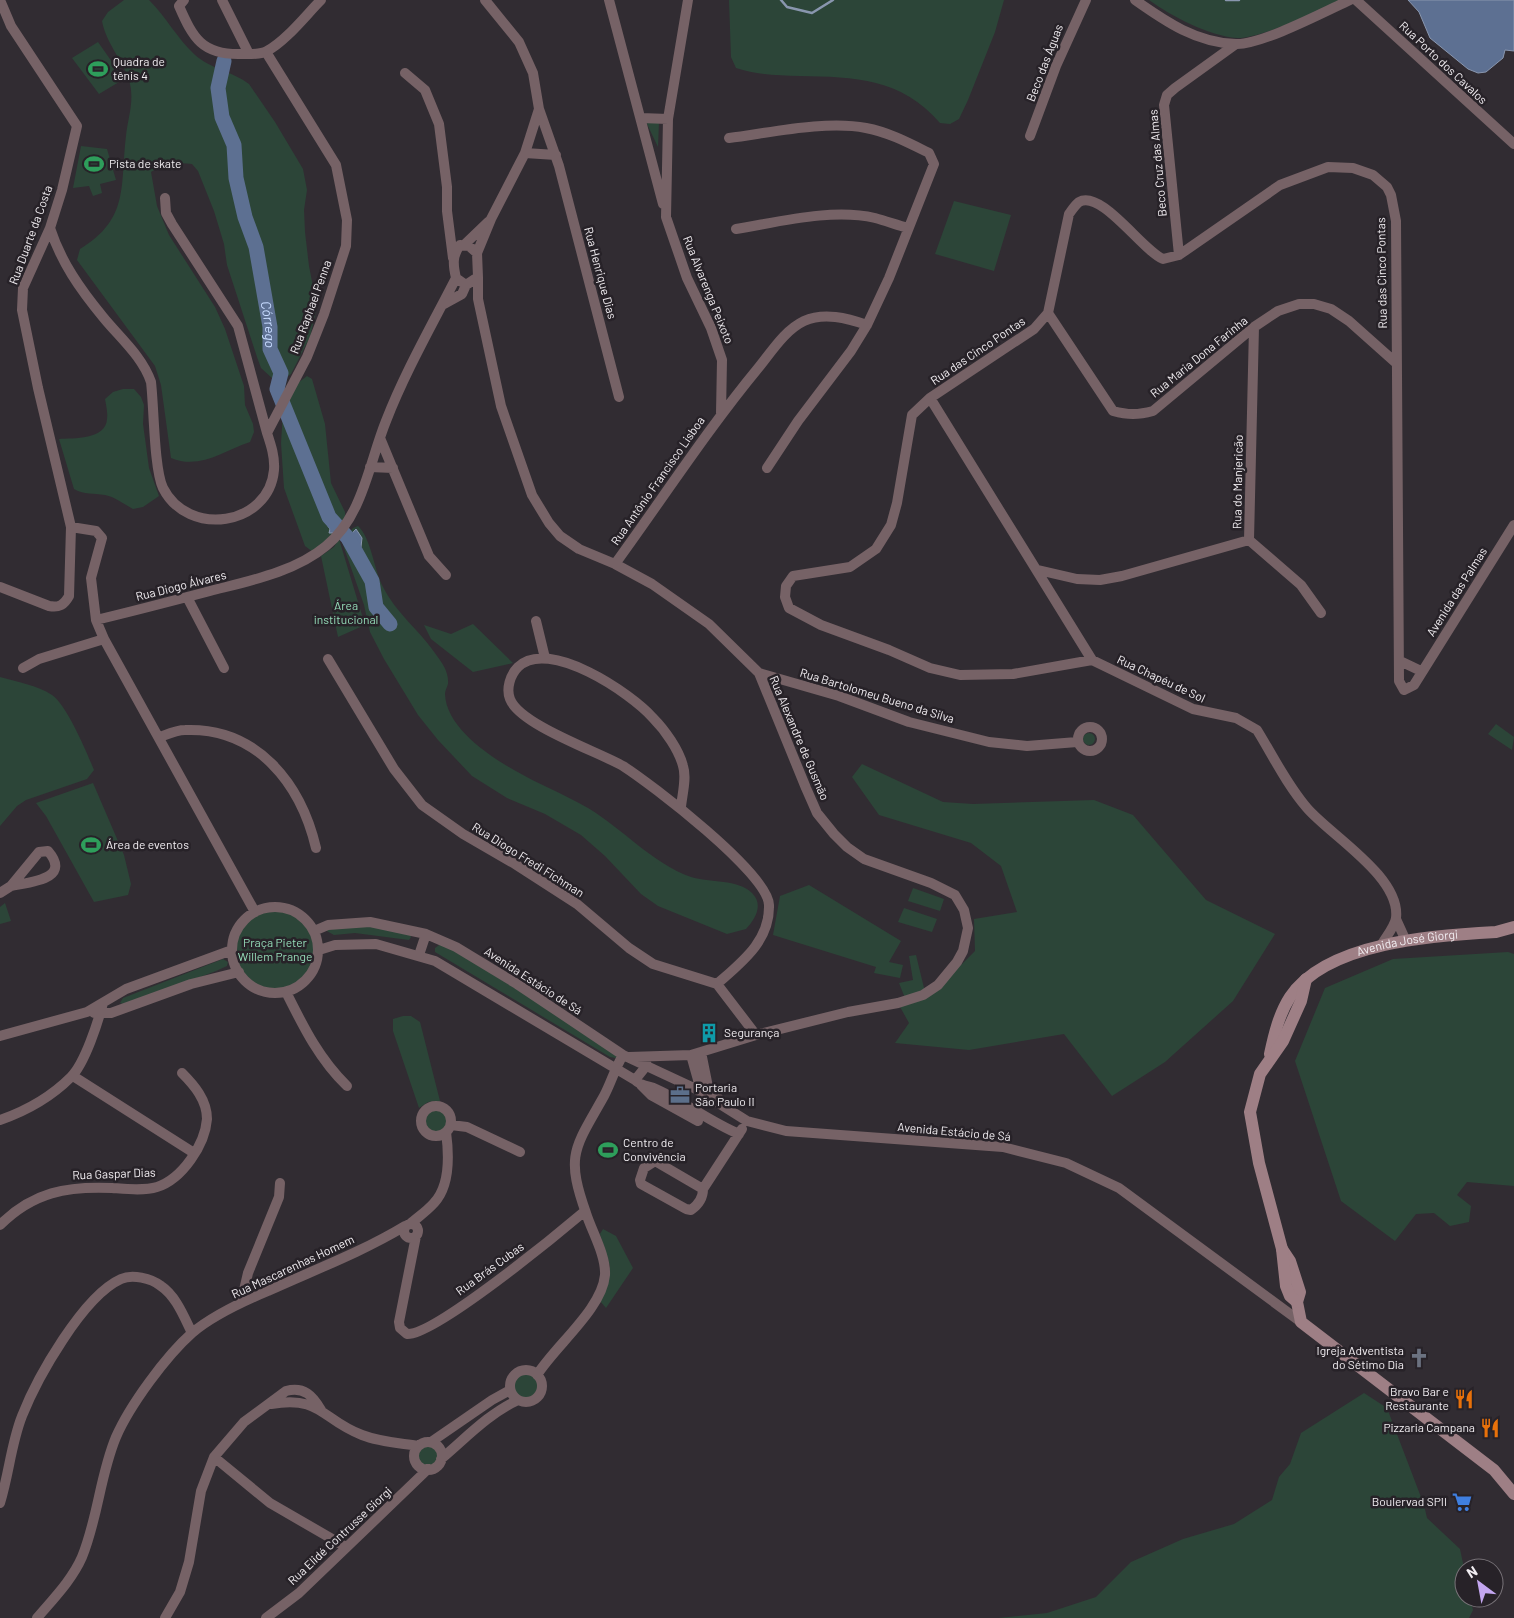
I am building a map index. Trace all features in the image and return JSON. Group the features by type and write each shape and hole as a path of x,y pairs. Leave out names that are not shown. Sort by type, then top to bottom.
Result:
{"street":[{"name":"Rua Duarte da Costa","path":"0,0 11,26 76,126 62,190 50,228 23,288 22,310 38,388 71,527 69,596 65,603 56,607 0,587"},
{"path":"222,0 249,54"},
{"path":"182,3 190,30 205,46 228,54 249,54 266,52 321,0"},
{"path":"442,305 462,294 467,285 478,277 477,253 491,219 525,153 539,110 533,73 519,42 485,0"},
{"path":"609,0 666,217"},
{"name":"Rua Alvarenga Peixoto","path":"688,0 668,119 666,217 681,263 711,328 722,360 721,412"},
{"name":"Beco das Águas","path":"1030,136 1071,32 1086,0"},
{"path":"1135,0 1168,23 1191,35 1236,44 1255,41 1350,0"},
{"name":"Rua Porto dos Cavalos","path":"1356,0 1514,144"},
{"name":"Beco Cruz das Almas","path":"1179,255 1164,105 1167,95 1175,88 1236,44"},
{"name":"Rua Raphael Penna","path":"266,52 336,165 346,220 346,246 324,314 307,357 267,433"},
{"path":"405,73 425,90 439,124 448,187 447,211 456,278 467,285"},
{"name":"Rua Henrique Dias","path":"539,110 556,155 619,397"},
{"path":"641,118 668,119"},
{"path":"729,138 816,127 864,127 888,134 929,153 934,164 889,278 852,351 798,420 767,468"},
{"path":"531,137 548,134"},
{"path":"650,151 668,152"},
{"path":"525,153 556,155"},
{"name":"Rua das Cinco Pontas","path":"1092,660 1012,674 960,674 930,668 889,650 821,625 789,608 785,597 786,586 793,576 850,567 876,549 891,525 912,415 930,398 1034,330 1048,313 1070,214 1080,202 1086,200 1103,205 1155,256 1163,259 1179,255 1273,190 1295,179 1328,167 1353,168 1373,176 1387,187 1392,195 1396,221 1395,362 1400,661"},
{"path":"50,228 59,255 97,309 147,370 163,488 181,509 193,516 210,520 226,520 254,507 264,498 270,486 274,470 273,452 238,326 172,224 166,213 165,198"},
{"path":"447,211 462,245"},
{"path":"736,229 801,218 840,216 873,218 908,228"},
{"path":"453,258 462,245 491,219"},
{"path":"462,245 474,248 477,253"},
{"path":"39,253 59,255"},
{"name":"Rua Alexandre de Gusmão","path":"478,277 478,299 501,406 532,495 560,536 579,549 616,564 652,584 709,624 759,673 817,813 834,834 847,847 864,858 931,883 955,895 964,910 968,928 963,951 958,962 938,985 923,995 898,1003 848,1012 756,1035 696,1054 626,1056"},
{"name":"Rua Diogo Álvares","path":"96,620 187,597 294,566 325,547 346,524 360,498 380,438 407,374 456,278"},
{"name":"Rua Alexandre de Gusmão","path":"467,285 478,299"},
{"name":"Rua Maria Dona Farinha","path":"1048,313 1113,411 1126,414 1139,415 1153,411 1254,327 1278,311 1298,304 1314,304 1331,309 1349,321 1395,362"},
{"name":"Rua Antônio Francisco Lisboa","path":"616,564 721,412 788,332 802,322 816,316 847,318 866,325"},
{"name":"Rua do Manjericão","path":"1038,570 1077,579 1100,580 1122,576 1250,540 1254,327"},
{"path":"930,398 1092,660"},
{"path":"380,438 429,556 446,575"},
{"path":"370,467 393,468"},
{"name":"Avenida das Palmas","path":"1400,661 1399,681 1404,690 1414,685 1514,525"},
{"path":"71,527 96,531 102,538 91,578 96,620 104,639 160,737 255,912"},
{"path":"1250,540 1301,585 1321,613"},
{"path":"187,597 224,668"},
{"path":"536,621 545,658"},
{"path":"23,668 39,659 104,639"},
{"path":"681,807 684,766 673,745 654,718 631,698 585,669 545,658 527,661 518,667 511,676 509,687 510,700 520,711 558,735 622,766 681,807 756,879 769,902 764,934 748,958 717,984 756,1035"},
{"name":"Rua Diogo Fredi Fichman","path":"328,659 394,769 422,805 463,834 515,864 577,904 629,948 653,964 717,984"},
{"name":"Rua Chapéu de Sol","path":"1092,660 1193,709 1236,718 1257,730 1292,790 1308,809 1380,877 1392,897 1396,919 1406,941"},
{"path":"1400,661 1421,671"},
{"name":"Rua Bartolomeu Bueno da Silva","path":"759,673 839,696 909,722 989,742 1027,746 1078,742"},
{"path":"160,737 184,730 209,731 231,736 257,749 290,786 311,825 316,848"},
{"path":"0,893 11,886"},
{"path":"270,907 289,909 305,918 314,931 319,950 315,967 300,986 286,992 267,992 250,984 239,972 232,950 237,930 244,920 255,912 270,907"},
{"path":"1382,944 1396,919"},
{"name":"Avenida Estácio de Sá","path":"314,931 328,925 370,922 426,934 456,947 517,984 626,1056 649,1066 669,1071 705,1089 741,1118"},
{"name":"Avenida José Giorgi","path":"1301,1322 1297,1302 1290,1296 1286,1286 1282,1249 1259,1163 1250,1112 1254,1090 1269,1058 1283,1041 1301,1001 1306,979 1332,964 1382,944 1496,932 1514,927"},
{"path":"419,955 426,934"},
{"path":"319,950 335,945 376,944 435,961 498,996 637,1081 662,1088 700,1109 723,1128 739,1134"},
{"path":"0,1036 88,1012 126,989 232,950"},
{"path":"88,1012 111,1013 191,984 239,972"},
{"path":"286,992 312,1042 331,1070 347,1086"},
{"path":"0,1120 29,1109 73,1076 103,1003"},
{"path":"696,1054 705,1089"},
{"path":"537,1375 547,1359 592,1308 605,1275 603,1260 585,1211 573,1168 574,1156 580,1138 605,1094 616,1068 626,1056"},
{"path":"637,1081 649,1066"},
{"name":"Avenida Estácio de Sá","path":"649,1066 663,1077 719,1111 786,1131 1004,1147 1066,1163 1119,1188 1301,1322"},
{"name":"Rua Gaspar Dias","path":"0,1225 10,1215 35,1199 61,1190 84,1187 156,1187 173,1180 194,1153 202,1138 207,1118 199,1093 182,1073"},
{"path":"73,1076 194,1153"},
{"path":"449,1128 449,1114 443,1108 432,1106 426,1110 421,1118 421,1125 425,1133 432,1136 441,1136 449,1128 467,1127 520,1152"},
{"path":"703,1189 655,1161 644,1168 640,1180 642,1184 691,1210 701,1199 703,1189 739,1134 741,1118"},
{"name":"Rua Mascarenhas Homem","path":"37,1618 65,1584 81,1558 91,1531 101,1478 116,1436 132,1407 151,1380 192,1332 241,1303 381,1241 408,1225 435,1202 441,1187 449,1152 449,1128"},
{"path":"241,1303 248,1273 278,1197 280,1183"},
{"name":"Rua Brás Cubas","path":"408,1225 404,1232 405,1236 409,1238 416,1236 399,1322 404,1332 413,1335 448,1315 522,1262 585,1211"},
{"path":"0,1504 12,1447 36,1386 70,1330 114,1283 129,1277 154,1282 161,1286 173,1298 192,1332"},
{"path":"1301,1322 1494,1470 1514,1494"},
{"path":"418,1446 415,1459 419,1466 428,1470 436,1467 441,1460 482,1422 503,1407 518,1400 532,1401 539,1395 542,1384 537,1375 528,1370 518,1372 510,1382 510,1390 518,1400"},
{"path":"164,1618 180,1592 189,1562 201,1491 214,1457 244,1422 286,1391 301,1390 314,1398 321,1410 361,1435 418,1446 431,1442 492,1400 510,1390"},
{"path":"431,1442 439,1447 441,1460"},
{"path":"214,1457 270,1503 346,1547"},
{"name":"Rua Elidé Contrusse Giorgi","path":"266,1618 299,1593 346,1547 374,1524 428,1470"}],"green space":[{"path":"124,0 149,0 194,54 207,63 249,84 275,122 303,169 307,190 304,210 305,232 317,307 310,337 291,374 283,380 273,379 261,368 257,357 227,265 224,244 214,211 198,171 192,164 181,163 166,165 151,172 157,206 169,235 215,307 225,329 244,386 245,405 253,424 254,432 250,442 202,461 192,462 171,458 161,385 155,366 77,260 80,249 96,238 107,226 120,200 131,88 126,72 107,37 102,21 108,12"},
{"path":"729,0 1004,0 995,32 968,100 959,119 950,124 940,123 925,108 909,97 876,83 840,77 768,74 736,68 731,57"},
{"path":"1149,0 1341,0 1274,29 1237,38 1215,33 1191,24"},
{"name":"Quadra de tênis 4","path":"98,42 124,79 99,94 72,58"},
{"path":"648,121 659,122 658,147 647,124"},
{"name":"Pista de skate","path":"81,146 107,149 116,180 100,184 102,193 93,196 89,186 73,188"},
{"path":"954,201 1011,215 994,271 935,254"},
{"path":"307,376 312,379 325,424 331,483 345,512 345,519 329,540 313,552 305,546 284,488 281,443 283,412 298,383","holes":["327,509 330,514 339,519 333,533 325,522 323,510"]},
{"path":"123,389 134,389 141,397 144,405 143,424 149,468 159,496 143,507 133,509 109,496 85,493 74,489 59,439 80,438 101,431 107,419 105,399 113,392"},
{"path":"358,526 366,538 382,585 394,605 430,647 447,672 448,684 445,694 447,706 453,718 470,739 481,749 514,770 601,816 650,855 677,871 699,879 739,885 752,893 756,898 758,907 755,916 746,929 727,934 658,906 641,894 605,856 581,835 545,814 507,798 472,776 438,740 418,715 370,632 364,605 342,542 353,528"},
{"name":"Área institucional","path":"339,539 365,625 338,637 321,556 334,547"},
{"path":"473,624 513,663 473,672 431,639 424,625 451,634"},
{"path":"0,677 40,689 58,700 76,730 94,770 87,779 26,800 17,806 0,826"},
{"path":"1496,724 1514,737 1512,750 1488,734"},
{"path":"1087,733 1091,733 1095,739 1091,745 1087,745 1083,741 1083,737"},
{"path":"862,764 943,802 973,804 1094,800 1133,815 1206,900 1275,934 1233,1001 1165,1062 1112,1096 1064,1034 969,1050 895,1043 909,1023 899,1005 961,965 975,951 974,919 1017,912 1001,866 971,843 879,815 852,777"},
{"name":"Área de eventos","path":"93,783 124,855 131,884 128,895 94,902 46,816 36,803"},
{"path":"809,885 901,941 889,962 903,965 900,978 874,973 876,967 773,935 780,896"},
{"path":"913,888 944,899 940,911 908,901"},
{"path":"5,903 11,921 0,924 0,907"},
{"name":"Praça Pieter Willem Prange","path":"279,907 298,913 314,931 316,929 315,962 304,982 287,991 267,990 249,982 235,967 231,948 240,926 248,918 267,908"},
{"path":"904,908 937,919 932,932 898,922"},
{"path":"362,925 410,934 411,937 409,940 355,933 334,935 325,930"},
{"path":"442,943 619,1052 616,1058 610,1057 435,952 435,948"},
{"path":"1508,952 1514,954 1514,1186 1467,1182 1457,1195 1471,1206 1469,1222 1450,1226 1434,1213 1416,1214 1395,1241 1341,1201 1295,1061 1325,988 1393,959"},
{"path":"916,955 925,992 905,998 899,983 913,980 909,956"},
{"path":"223,959 228,962 227,966 216,971 126,1005 120,1003 123,998"},
{"path":"411,1016 420,1022 440,1101 428,1102 419,1108 393,1031 393,1019"},
{"path":"436,1110 441,1111 447,1117 447,1127 441,1133 436,1134 431,1133 425,1127 424,1122 425,1117 431,1111"},
{"path":"603,1229 616,1236 633,1268 606,1308 600,1301 610,1266 600,1234"},
{"path":"526,1370 532,1371 537,1375 541,1380 541,1392 537,1397 532,1401 526,1402 520,1401 515,1397 511,1392 510,1386 511,1380 515,1375 520,1371"},
{"path":"1364,1393 1387,1408 1424,1505 1427,1518 1460,1549 1462,1558 1454,1558 1454,1608 1472,1608 1469,1618 998,1618 1047,1613 1096,1597 1131,1562 1183,1539 1234,1524 1272,1500 1279,1477 1290,1464 1301,1433"},
{"path":"428,1442 438,1446 442,1456 438,1466 428,1470 418,1466 414,1456 418,1446"}],"water":[{"path":"1408,0 1514,0 1514,51 1505,50 1503,58 1486,72 1478,73 1468,69 1430,38 1419,12"},
{"path":"326,509 341,523 333,533 329,533 330,529 325,522 323,510"},
{"path":"356,529 362,538 361,547 347,549 344,542"}],"waterway":[{"path":"781,0 787,7 812,13 833,0"},
{"path":"1226,0 1239,0"},
{"name":"Córrego","path":"224,61 218,88 222,117 234,145 236,178 245,217 256,247 270,327 270,349 281,373 277,389 329,517 348,538 372,581 376,607 390,624"}],"place":[{"name":"Quadra de tênis 4","path":"98,69"},
{"name":"Pista de skate","path":"94,164"},
{"name":"Área de eventos","path":"91,845"},
{"name":"Segurança","path":"709,1033"},
{"name":"Portaria São Paulo II","path":"680,1095"},
{"name":"Centro de Convivência","path":"608,1150"},
{"name":"Igreja Adventista do Sétimo Dia","path":"1419,1358"},
{"name":"Bravo Bar e Restaurante","path":"1464,1399"},
{"name":"Pizzaria Campana","path":"1490,1428"},
{"name":"Boulervad SPII","path":"1462,1502"}]}
